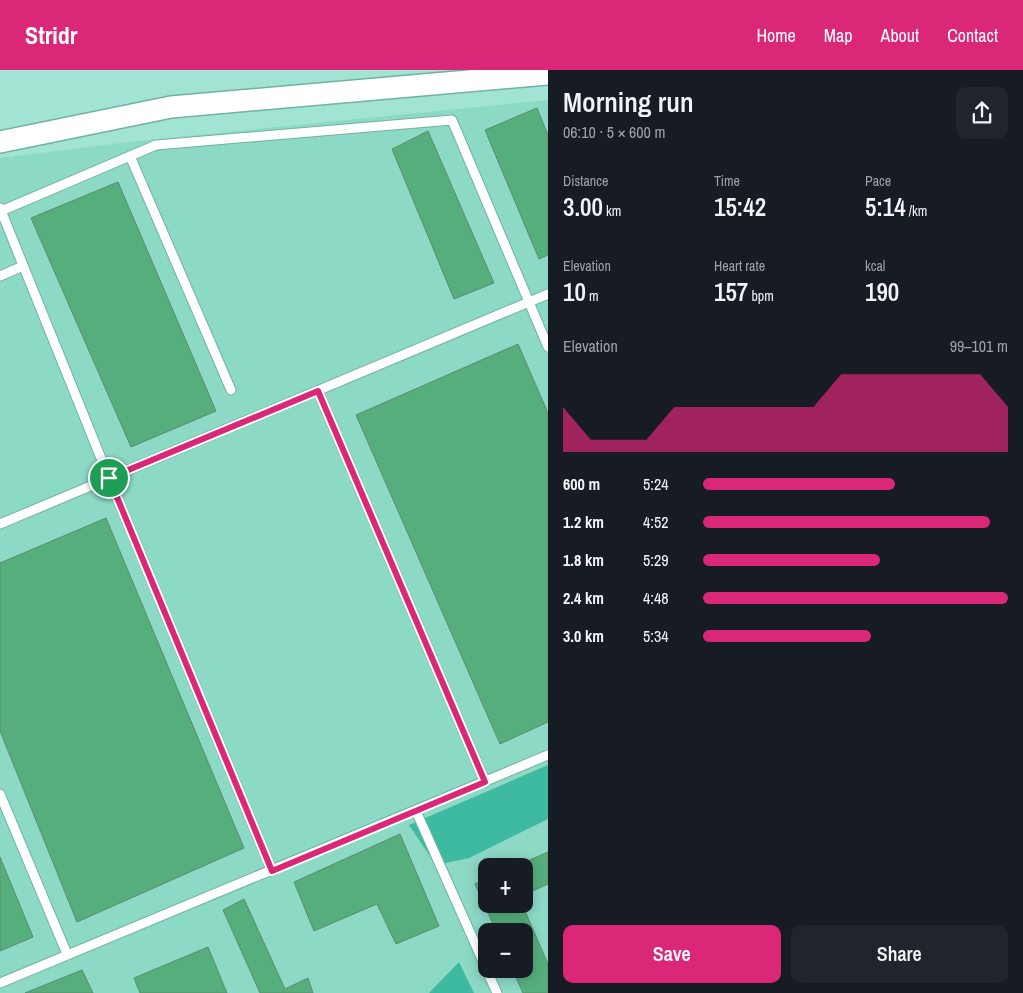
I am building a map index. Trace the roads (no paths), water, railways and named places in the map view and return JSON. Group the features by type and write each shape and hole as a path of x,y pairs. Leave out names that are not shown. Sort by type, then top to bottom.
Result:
{"street":[{"path":"0,142 171,107 548,74"}],"lane":[{"path":"272,871 0,210 156,145 452,120 548,347"},
{"path":"130,156 231,390"},
{"path":"0,276 23,266"},
{"path":"0,524 548,294"},
{"path":"318,391 485,782"},
{"path":"0,983 548,755"},
{"path":"0,794 67,954"},
{"path":"416,811 497,993"}]}
